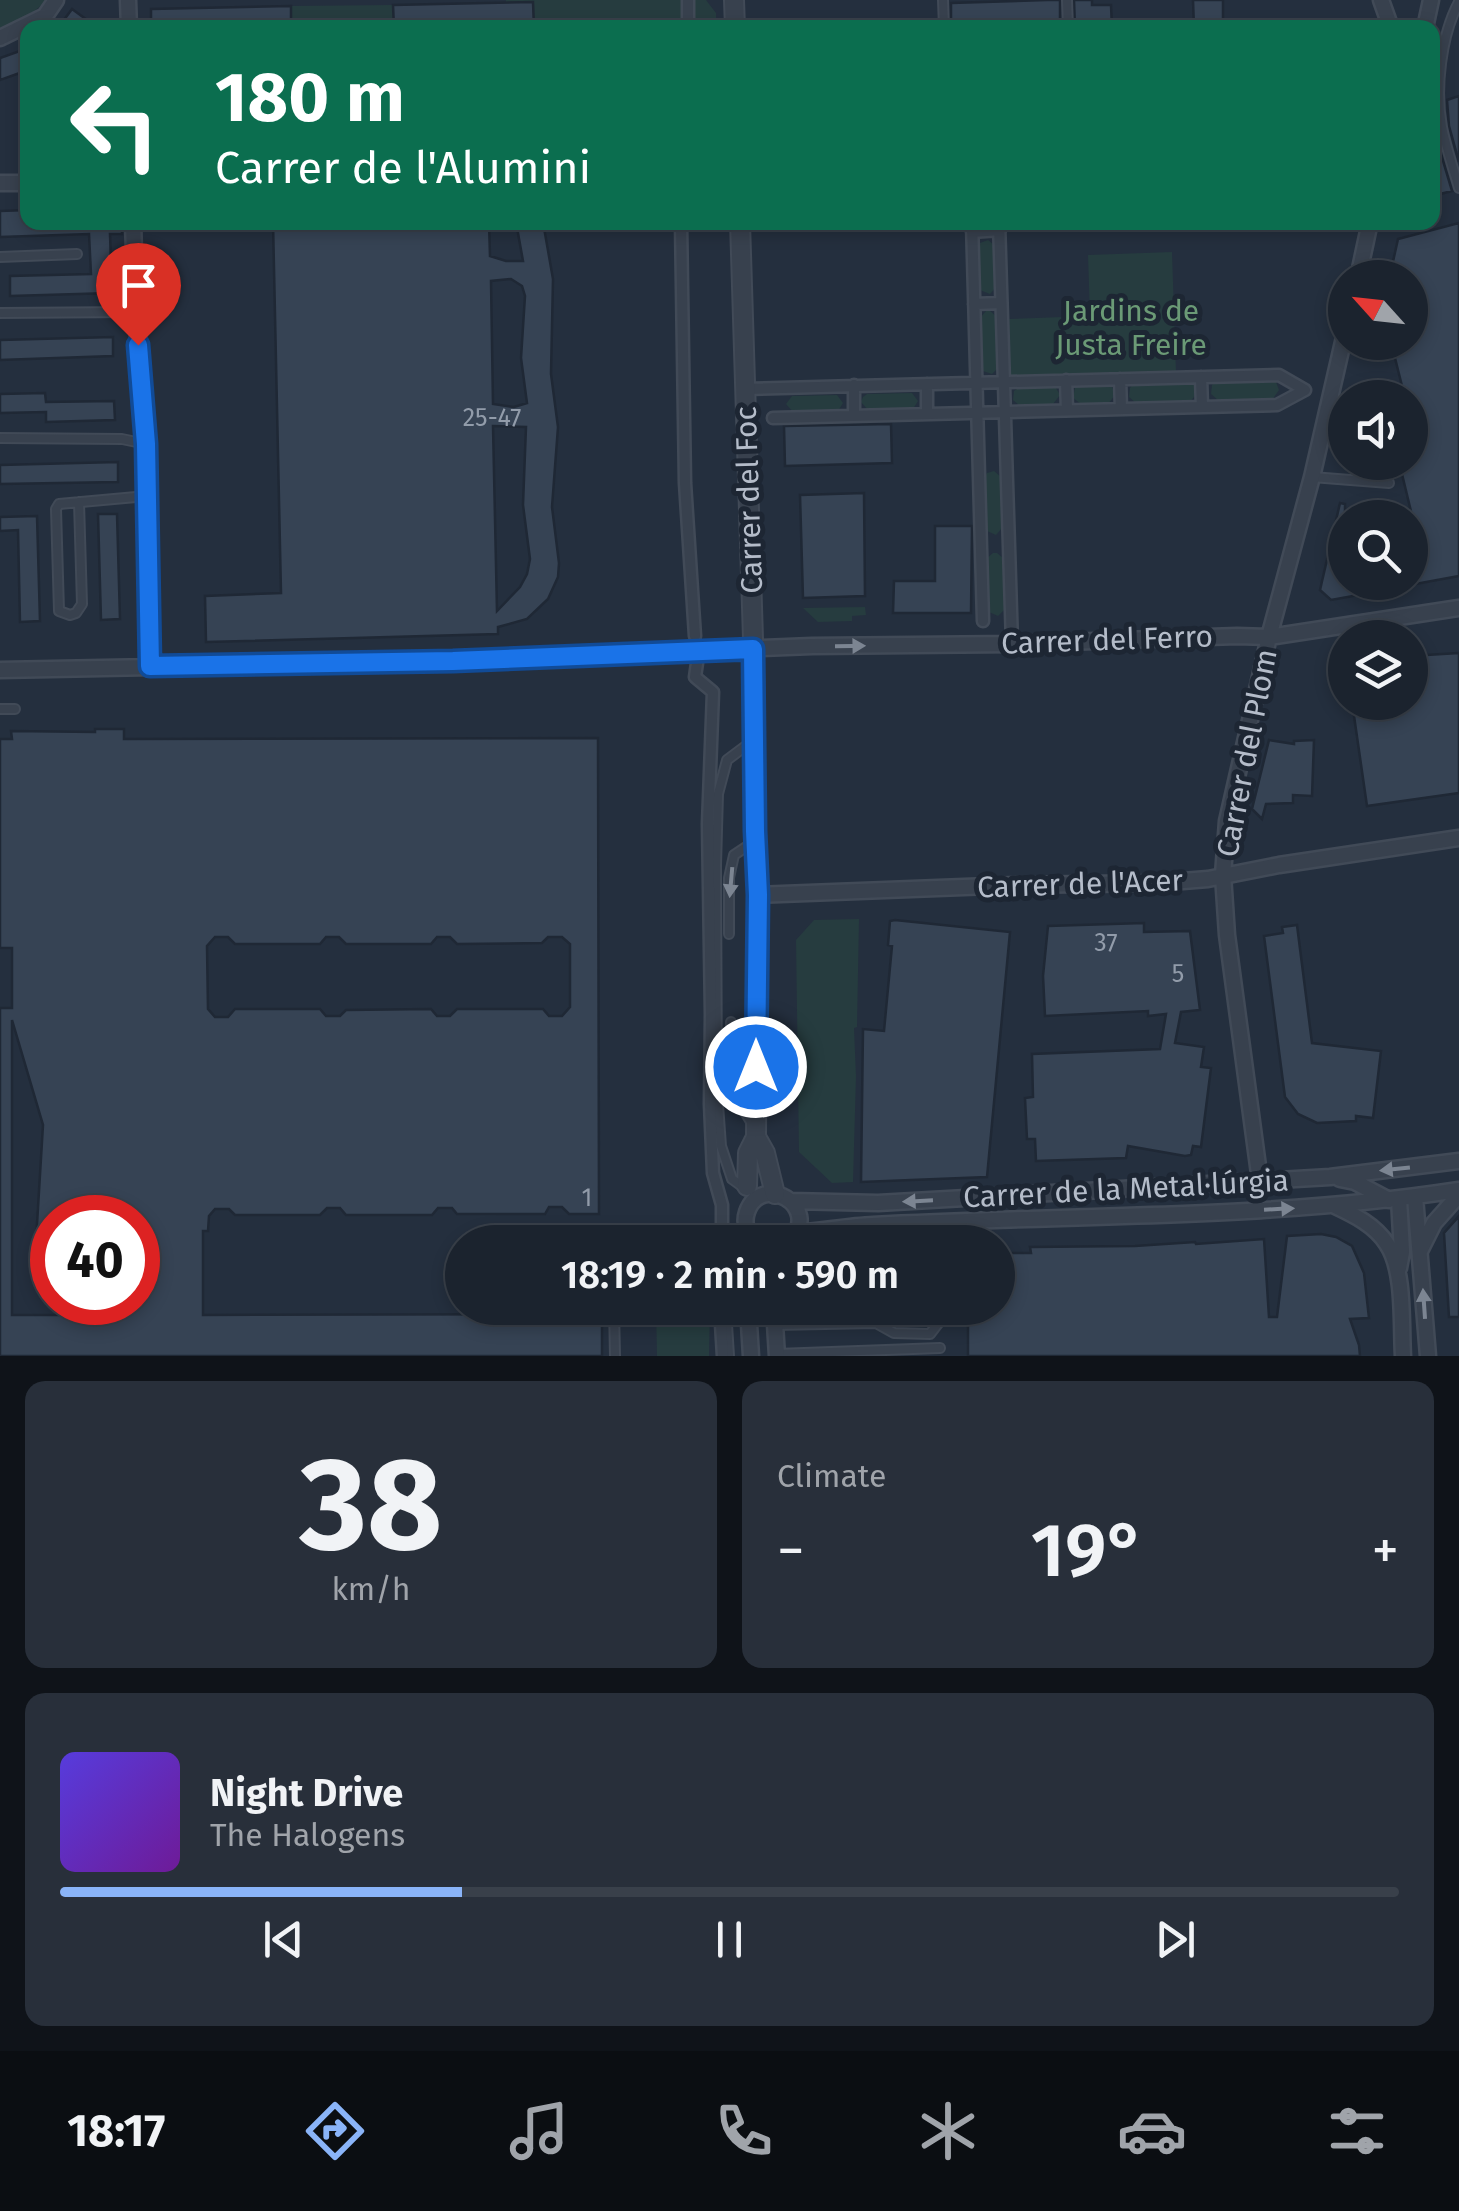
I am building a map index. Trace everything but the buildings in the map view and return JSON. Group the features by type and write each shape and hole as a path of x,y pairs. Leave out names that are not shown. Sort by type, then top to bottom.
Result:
{"street":[{"path":"37,20 45,16 56,0"},
{"path":"133,230 146,444 150,666"},
{"name":"Carrer del Foc","path":"681,230 686,482 695,634"},
{"name":"Carrer del Foc","path":"740,230 758,895 756,1133 748,1152 750,1207 745,1225"},
{"path":"972,230 984,622"},
{"path":"999,230 1012,644"},
{"path":"1362,260 1368,230"},
{"path":"974,304 1001,303"},
{"name":"Carrer del Plom","path":"1260,1181 1228,936 1223,875 1227,821 1339,360"},
{"path":"746,389 1279,375 1305,390 1276,405 774,418"},
{"path":"1202,377 1202,407"},
{"path":"1120,379 1121,409"},
{"path":"1066,380 1067,410"},
{"path":"927,384 927,414"},
{"path":"854,385 854,416"},
{"path":"978,461 1005,461"},
{"path":"981,545 1008,543"},
{"name":"Carrer del Ferro","path":"0,670 1269,637 1459,608"},
{"path":"698,663 696,677 713,692 708,824 710,1104 713,1173 722,1205 722,1225"},
{"name":"Carrer de l'Acer","path":"758,895 1208,879 1459,838"},
{"name":"Carrer del Foc","path":"756,1133 783,1197"},
{"path":"1438,1193 1458,1161"},
{"name":"Carrer de la Metal·lúrgia","path":"783,1197 878,1203 1330,1177 1458,1161"},
{"path":"1330,1177 1404,1201"},
{"path":"1420,1251 1434,1223 1459,1192"},
{"name":"Carrer de la Metal·lúrgia","path":"869,1225 1334,1206 1459,1192"},
{"path":"750,1207 758,1198 783,1197 800,1216 798,1225"},
{"path":"1404,1201 1420,1251 1428,1356"},
{"path":"1403,1356 1398,1271 1404,1201"},
{"path":"1334,1206 1376,1232 1389,1246 1398,1271"},
{"path":"724,1325 726,1356"},
{"path":"749,1325 751,1356"},
{"path":"775,1325 777,1355"}],"lane":[{"path":"1459,2 1445,39 1440,78 1441,124 1459,188"},
{"path":"0,257 77,254"},
{"path":"0,313 136,312"},
{"path":"0,438 122,438 146,444"},
{"path":"1312,477 1389,483"},
{"path":"79,502 82,604 76,614 70,615 59,611 56,508 59,504 79,502 147,496"},
{"path":"0,710 14,709"},
{"path":"748,1188 732,1178 721,1146 717,1090 716,865 718,794 727,760 755,739"},
{"path":"729,934 729,878 734,855 755,841"},
{"path":"731,1022 730,1089 756,1133"},
{"path":"614,1325 615,1356"},
{"path":"879,1325 894,1334 930,1334 937,1325"},
{"path":"777,1355 940,1348"}],"green space":[{"path":"0,0 48,0 13,28 0,32"},
{"path":"706,0 716,13 716,20 534,20 533,3 506,2"},
{"path":"393,5 394,20 291,20 291,6"},
{"path":"988,240 995,246 997,286 990,294 979,286 978,247"},
{"name":"Jardins de Justa Freire","path":"1172,252 1176,373 1010,377 1009,319 1090,316 1088,255"},
{"path":"986,311 997,317 999,367 992,374 981,366 980,318"},
{"path":"1271,380 1279,390 1272,400 1218,400 1211,394 1216,381"},
{"path":"1190,382 1197,393 1190,402 1136,403 1129,397 1134,383"},
{"path":"1107,384 1115,395 1108,404 1081,404 1073,398 1080,385"},
{"path":"1051,385 1060,395 1053,404 1020,406 1013,400 1019,387"},
{"path":"912,393 918,401 913,409 868,410 861,402 867,394"},
{"path":"837,395 843,403 838,411 793,412 786,404 792,396"},
{"path":"994,471 1001,477 1003,527 996,535 985,526 984,478"},
{"path":"993,553 1004,559 1005,609 998,616 988,608 986,559"},
{"path":"865,607 866,615 852,616 852,621 818,622 803,608"},
{"path":"859,919 853,1182 832,1183 799,1152 796,940 814,920"},
{"path":"656,1325 710,1325 709,1356 657,1356"}],"route":[{"path":"138,345 146,444 150,666 453,661 753,649 758,895 756,1067"}]}
